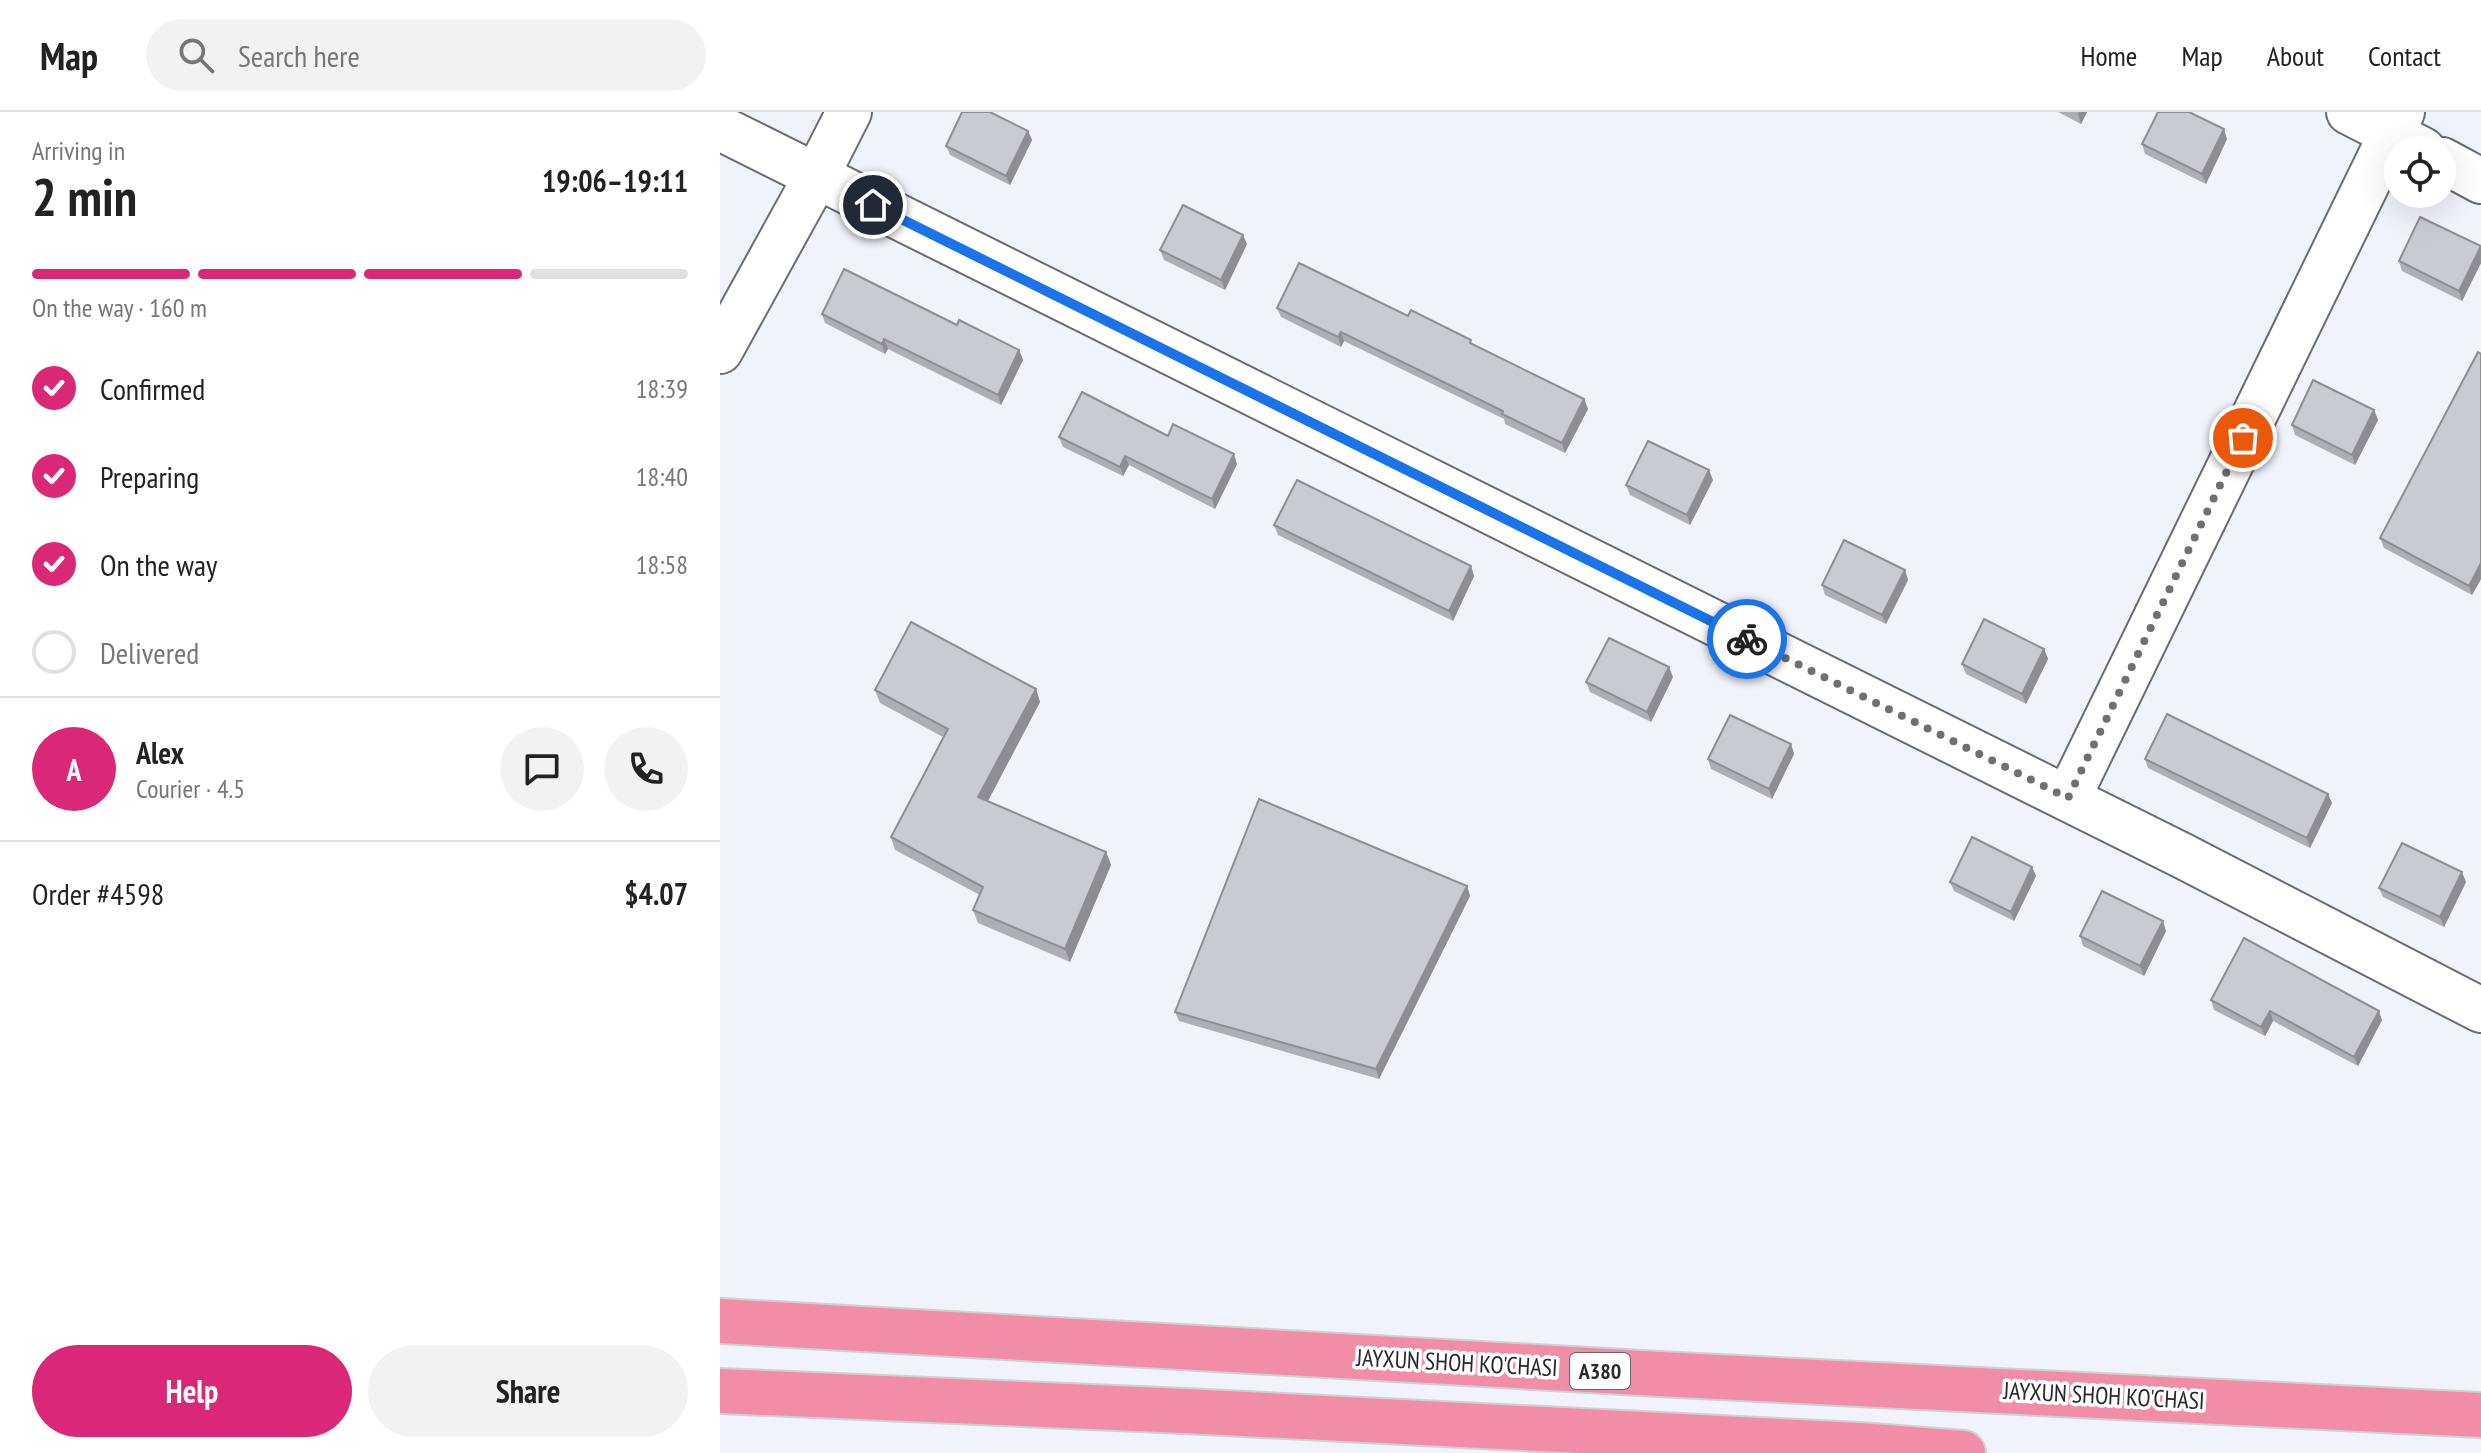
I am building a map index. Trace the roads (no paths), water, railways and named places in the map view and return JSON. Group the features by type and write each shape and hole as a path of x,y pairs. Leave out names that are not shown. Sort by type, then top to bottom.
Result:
{"highway":[{"name":"JAYXUN SHOH KO'CHASI","path":"720,1321 1659,1374 2481,1415"},
{"path":"720,1391 1169,1410 1963,1453"}],"street":[{"path":"720,351 849,112"},
{"path":"2068,798 2405,132 2349,112"},
{"path":"720,128 2068,798 2481,1010"},
{"path":"2456,168 2481,181"}]}
